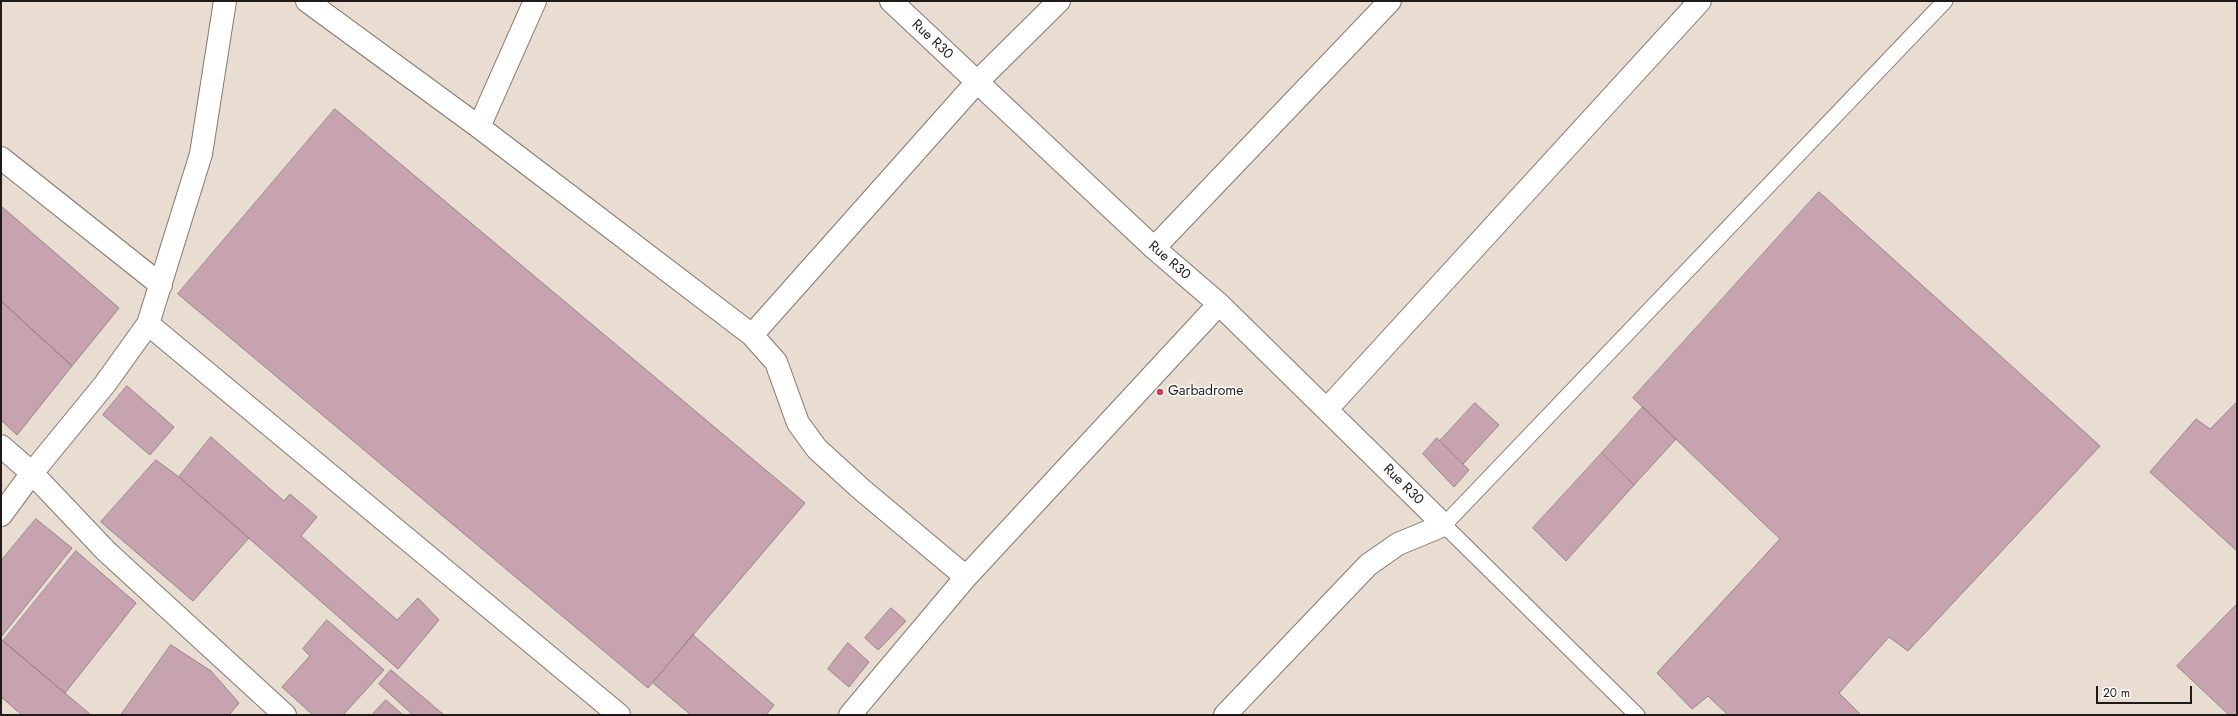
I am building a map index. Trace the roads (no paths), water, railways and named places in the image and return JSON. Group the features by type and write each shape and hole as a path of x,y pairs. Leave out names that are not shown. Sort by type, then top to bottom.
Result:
{"street":[{"path":"1,515 32,473 105,384 148,324 201,154 225,1"},
{"path":"307,1 479,128 752,335 776,362 798,423 817,448 861,489 966,577"},
{"path":"479,128 535,1"},
{"name":"Rue R30","path":"891,1 1154,248 1219,304 1444,525"},
{"path":"752,335 977,82 1059,1"},
{"path":"1154,248 1390,1"},
{"path":"1327,409 1700,1"},
{"path":"1,158 161,286"},
{"path":"850,715 966,577 1219,304"},
{"path":"148,324 620,715"},
{"path":"1,446 32,473 106,551 285,715"},
{"path":"1225,715 1368,565 1398,544 1444,525"}],"lane":[{"path":"1637,715 1444,525 1946,1"}],"place":[{"name":"Garbadrome","path":"1160,392"}]}
